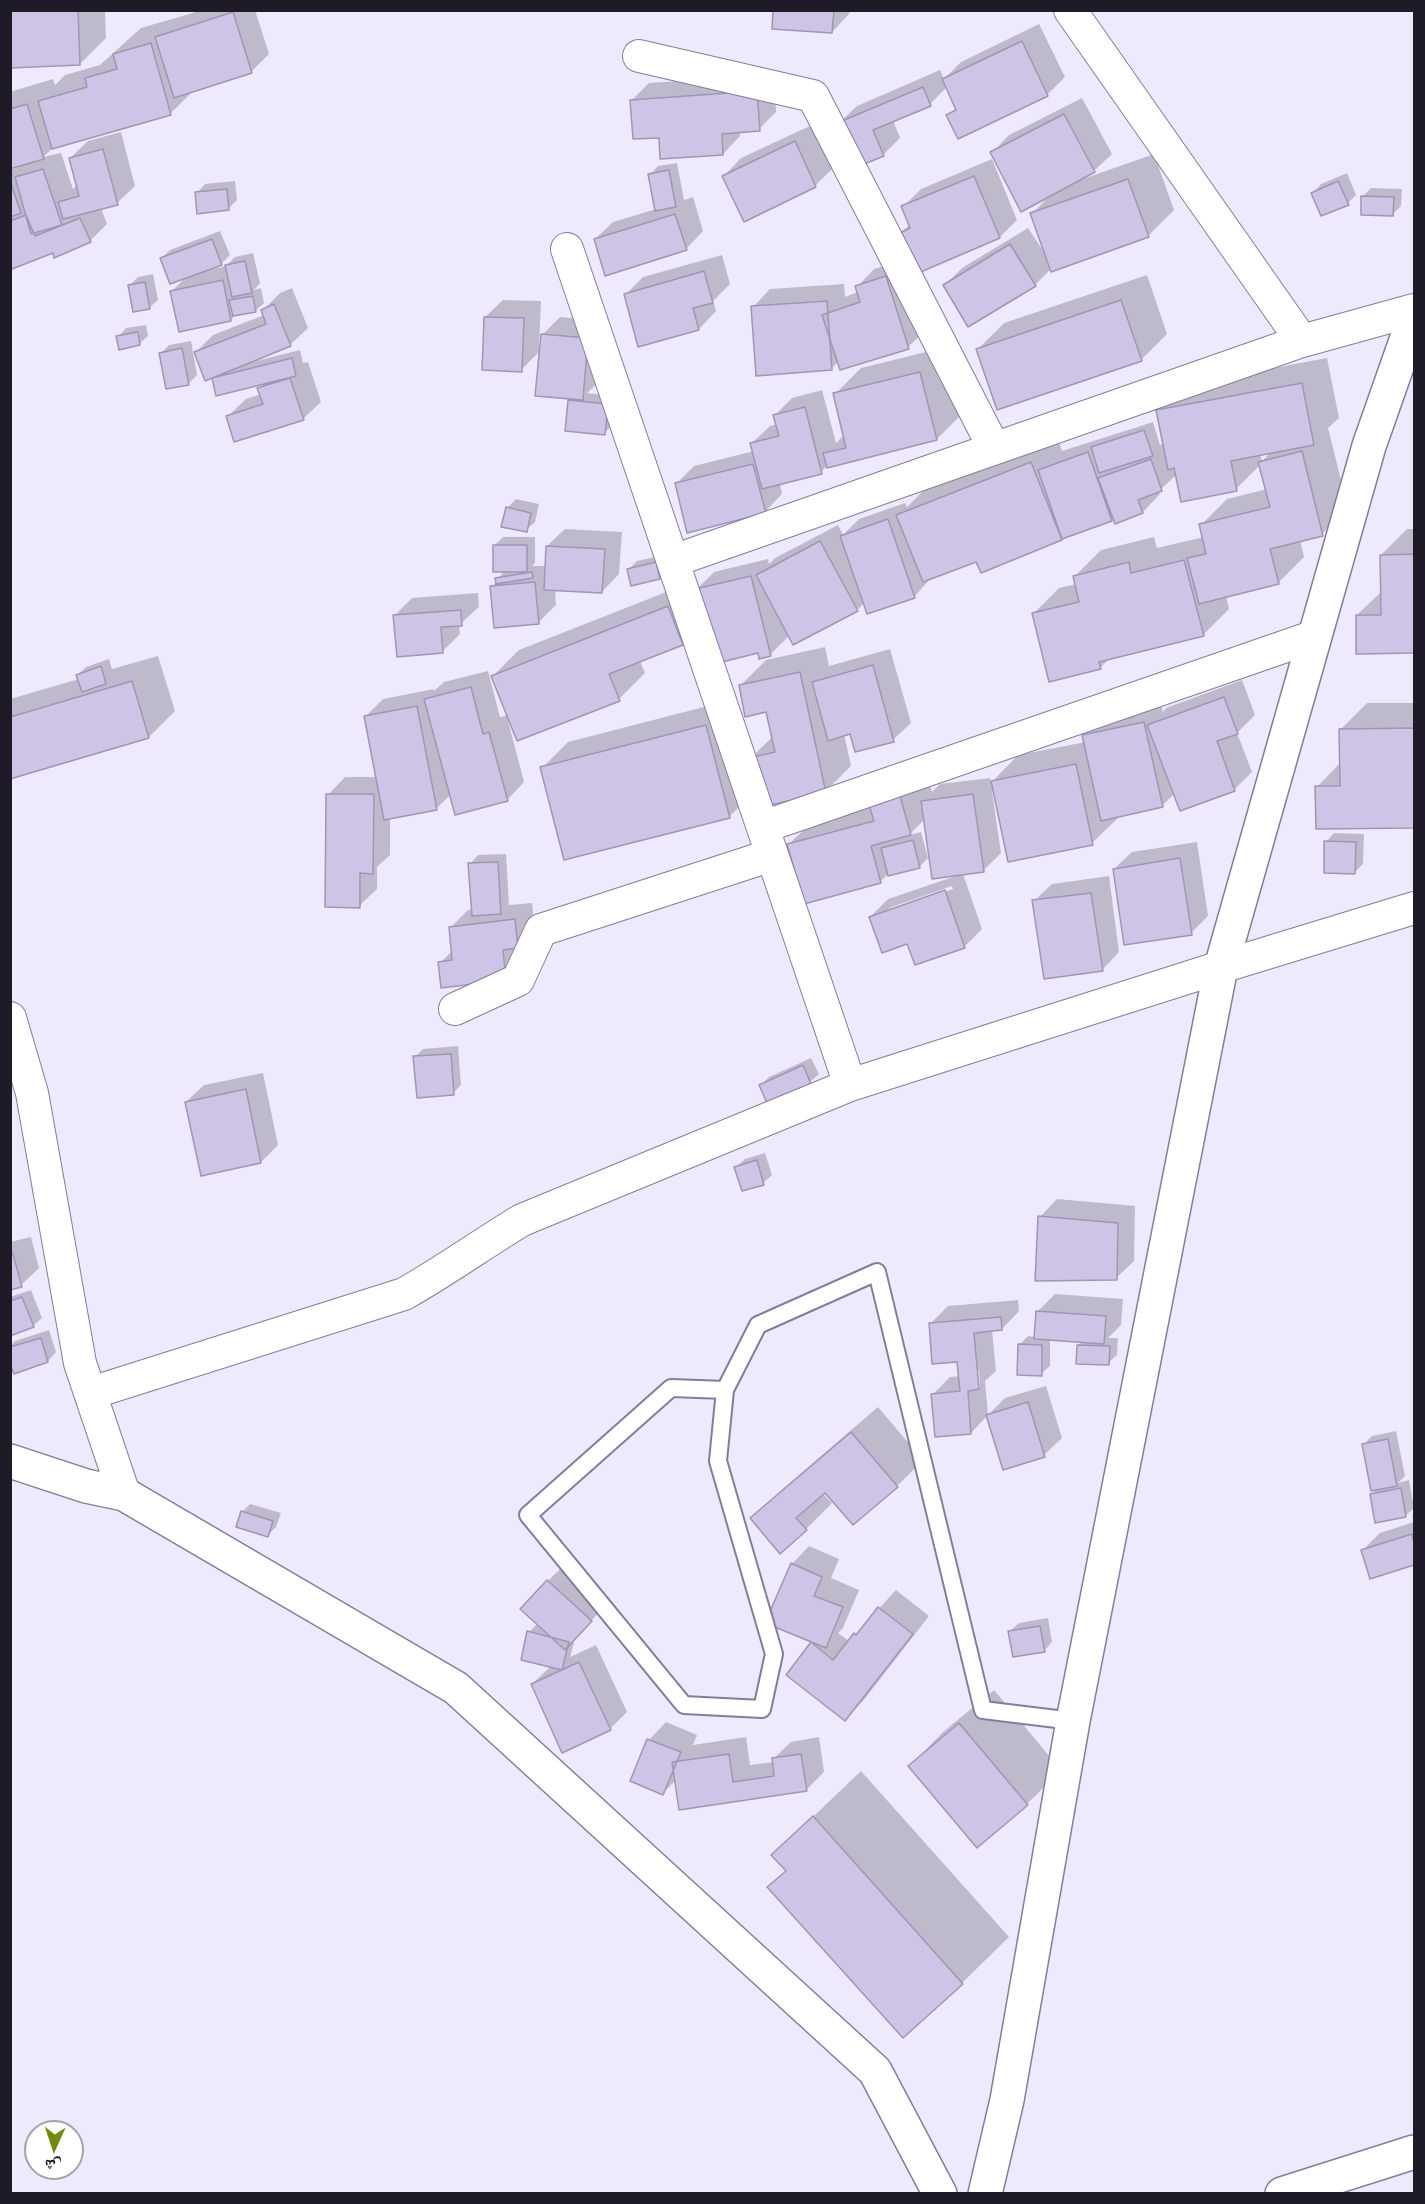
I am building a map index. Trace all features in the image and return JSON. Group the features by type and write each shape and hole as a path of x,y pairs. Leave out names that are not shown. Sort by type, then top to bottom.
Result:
{"main road":[{"path":"985,2193 1007,2100 1073,1721 1221,967 1370,446 1414,318"},
{"path":"10,1461 86,1486 124,1494 456,1688 875,2071 940,2193"},
{"path":"1282,2193 1414,2152"}],"street":[{"path":"1070,10 1302,341"},
{"path":"639,56 813,96 994,448"},
{"path":"567,249 850,1085"},
{"path":"673,561 1302,341 1414,310"},
{"path":"455,1009 518,980 541,930 768,841 1315,636"},
{"path":"91,1394 404,1294 444,1272 479,1245 522,1220 850,1085 1414,908"},
{"path":"10,1018 22,1095 80,1363 124,1494"}],"lane":[{"path":"725,1390 671,1389 528,1515 684,1705 762,1709 774,1654 718,1461 725,1390 758,1325 877,1272 984,1710 1073,1721"}],"building":[{"path":"10,10 78,10 80,65 10,68"},
{"path":"773,10 834,10 832,33 772,29"},
{"path":"233,12 252,73 174,98 155,37"},
{"path":"1022,41 1048,96 958,139 946,115 956,110 942,79"},
{"path":"151,43 171,115 52,149 38,101 87,87 85,78 117,69 113,54"},
{"path":"923,87 931,106 873,130 884,156 857,167 837,123"},
{"path":"757,91 760,131 722,134 723,155 660,159 659,138 633,139 630,100"},
{"path":"27,104 44,159 10,169 10,109"},
{"path":"1064,114 1095,172 1021,212 990,152"},
{"path":"795,141 816,187 744,222 722,176"},
{"path":"103,149 118,205 63,219 58,202 79,196 69,158"},
{"path":"43,169 62,225 31,234 15,177"},
{"path":"669,170 676,207 655,211 648,174"},
{"path":"974,176 1000,238 916,274 898,234 910,228 901,206"},
{"path":"1128,179 1149,237 1051,272 1030,213"},
{"path":"10,181 21,213 10,217"},
{"path":"1338,181 1349,205 1321,216 1311,193"},
{"path":"227,189 229,210 197,214 195,192"},
{"path":"1361,196 1394,197 1393,216 1361,215"},
{"path":"675,214 687,250 605,276 594,239"},
{"path":"26,215 35,236 80,218 91,242 54,258 53,253 12,269 10,265 10,221"},
{"path":"212,239 222,265 170,284 160,258"},
{"path":"1010,244 1036,286 968,327 943,285"},
{"path":"245,261 252,293 232,297 225,265"},
{"path":"704,271 713,303 693,308 699,330 638,347 624,294"},
{"path":"886,276 909,349 840,370 822,315 860,302 855,286"},
{"path":"223,280 231,321 179,332 170,291"},
{"path":"145,282 150,309 133,312 128,285"},
{"path":"253,296 256,312 233,316 229,300"},
{"path":"1121,300 1142,361 997,410 976,349"},
{"path":"827,301 832,370 756,376 751,306"},
{"path":"274,304 291,346 205,381 194,352 266,324 261,310"},
{"path":"484,317 524,318 522,372 482,370"},
{"path":"138,332 140,345 119,350 116,336"},
{"path":"541,334 588,338 583,400 535,396"},
{"path":"182,348 189,385 166,389 159,353"},
{"path":"292,358 296,376 216,396 212,378"},
{"path":"920,372 937,440 827,468 823,453 846,448 833,393"},
{"path":"290,378 304,420 234,442 226,416 263,404 257,388"},
{"path":"1302,383 1314,445 1231,461 1237,491 1181,502 1174,468 1168,470 1156,410"},
{"path":"568,400 608,404 605,435 565,431"},
{"path":"805,407 822,474 762,489 750,443 779,436 773,415"},
{"path":"1144,430 1153,456 1099,473 1091,447"},
{"path":"1302,451 1323,536 1270,549 1279,584 1199,604 1187,558 1206,554 1199,524 1270,507 1258,462"},
{"path":"1088,452 1112,521 1062,539 1038,470"},
{"path":"1151,459 1162,491 1138,500 1143,513 1115,524 1098,478"},
{"path":"1031,462 1062,540 981,573 976,562 923,582 896,515"},
{"path":"753,464 766,513 687,533 675,483"},
{"path":"506,507 531,513 527,532 501,527"},
{"path":"888,519 915,598 867,614 840,536"},
{"path":"820,541 858,611 793,645 756,575"},
{"path":"493,545 527,545 527,572 493,572"},
{"path":"546,546 605,549 602,593 544,590"},
{"path":"1414,554 1414,653 1356,654 1356,615 1381,615 1380,555"},
{"path":"1184,560 1204,636 1099,662 1101,669 1049,682 1032,613 1079,602 1073,576 1129,562 1131,573"},
{"path":"656,562 660,579 631,586 627,569"},
{"path":"532,572 533,578 496,584 495,578"},
{"path":"751,576 771,656 759,659 758,653 714,664 695,589"},
{"path":"535,582 539,624 494,628 490,586"},
{"path":"668,606 683,645 609,674 620,701 517,741 491,676"},
{"path":"461,610 462,626 441,627 443,653 397,657 393,615"},
{"path":"873,665 894,742 855,752 850,734 828,741 812,682"},
{"path":"101,666 106,684 82,692 76,675"},
{"path":"800,672 826,793 760,807 749,758 775,752 766,712 745,717 739,685"},
{"path":"132,681 149,738 10,779 10,717"},
{"path":"471,687 483,734 489,732 508,801 455,815 424,699"},
{"path":"1224,697 1238,734 1217,741 1235,791 1180,811 1147,725"},
{"path":"417,706 437,810 384,820 364,716"},
{"path":"1144,722 1163,807 1101,821 1082,735"},
{"path":"706,725 730,818 564,860 540,767"},
{"path":"1414,728 1414,828 1316,829 1315,786 1340,786 1339,729"},
{"path":"1076,764 1093,845 1008,862 991,781"},
{"path":"326,794 374,794 373,874 360,873 360,908 325,907"},
{"path":"973,794 984,872 932,879 921,801"},
{"path":"900,796 911,835 871,846 881,883 804,904 787,844 874,821 869,805"},
{"path":"913,840 920,868 888,876 881,848"},
{"path":"1324,841 1356,842 1355,874 1324,873"},
{"path":"1180,858 1192,935 1124,945 1113,869"},
{"path":"498,862 501,914 472,916 468,863"},
{"path":"945,890 965,948 915,965 907,944 882,953 869,917"},
{"path":"1091,893 1103,971 1044,979 1032,900"},
{"path":"515,919 518,948 503,950 506,980 441,988 438,962 452,960 449,927"},
{"path":"451,1054 454,1095 417,1098 413,1056"},
{"path":"803,1065 811,1084 767,1103 759,1085"},
{"path":"246,1089 261,1163 201,1176 185,1102"},
{"path":"757,1160 764,1185 742,1191 734,1167"},
{"path":"1038,1216 1118,1223 1117,1280 1035,1281"},
{"path":"10,1254 13,1254 22,1287 10,1290"},
{"path":"22,1297 34,1327 10,1336 10,1301"},
{"path":"1036,1311 1106,1316 1104,1344 1034,1339"},
{"path":"1001,1317 1002,1330 974,1333 979,1389 968,1391 971,1434 935,1437 931,1394 960,1391 957,1362 932,1364 929,1323"},
{"path":"41,1338 48,1362 14,1374 10,1364 10,1347"},
{"path":"1018,1344 1042,1345 1042,1376 1017,1375"},
{"path":"1077,1345 1110,1346 1109,1365 1076,1364"},
{"path":"1028,1402 1045,1457 1003,1470 986,1415"},
{"path":"851,1432 898,1487 853,1525 825,1493 796,1518 807,1530 780,1554 750,1518"},
{"path":"1388,1439 1397,1486 1371,1491 1362,1444"},
{"path":"1401,1488 1406,1517 1375,1523 1370,1494"},
{"path":"241,1511 273,1521 268,1537 236,1527"},
{"path":"1412,1534 1414,1565 1370,1579 1361,1550"},
{"path":"791,1563 822,1577 814,1596 843,1607 826,1648 765,1623"},
{"path":"547,1580 592,1621 565,1650 520,1609"},
{"path":"878,1607 913,1634 845,1721 786,1675 811,1642 833,1660"},
{"path":"1040,1626 1045,1652 1013,1657 1008,1631"},
{"path":"527,1631 569,1642 562,1670 521,1660"},
{"path":"579,1662 611,1730 562,1753 531,1684"},
{"path":"959,1723 1028,1805 977,1848 908,1766"},
{"path":"647,1739 681,1752 663,1795 630,1781"},
{"path":"729,1754 733,1782 774,1776 772,1758 801,1754 807,1791 679,1810 672,1762"},
{"path":"813,1816 963,1984 903,2038 767,1887 786,1871 771,1855"}]}
